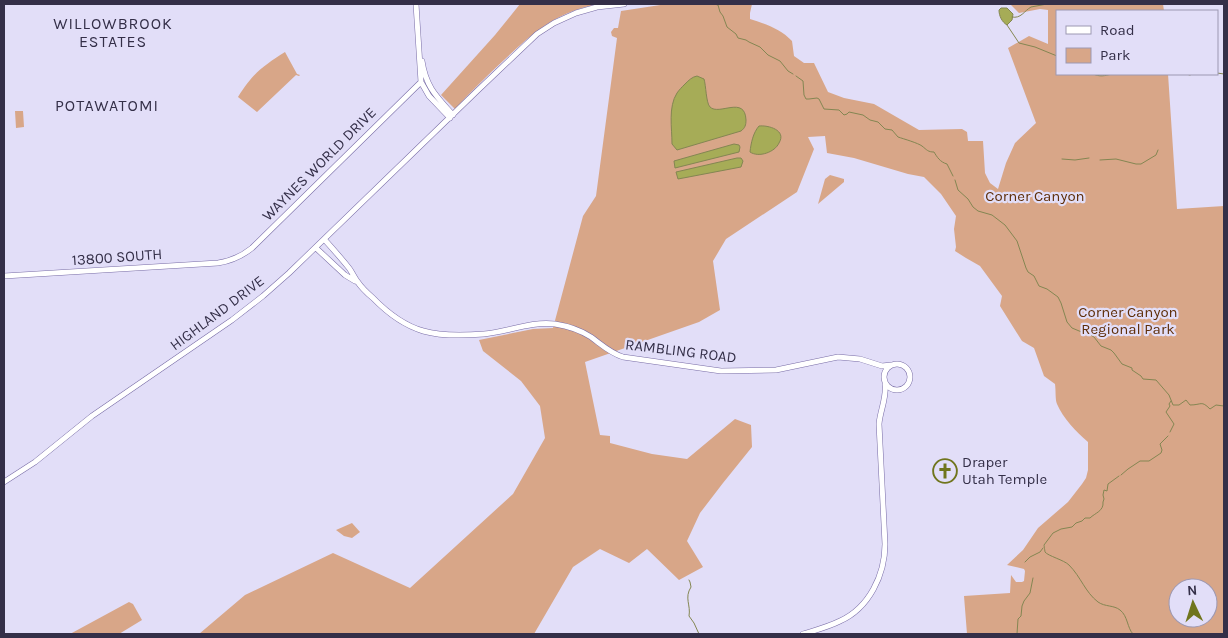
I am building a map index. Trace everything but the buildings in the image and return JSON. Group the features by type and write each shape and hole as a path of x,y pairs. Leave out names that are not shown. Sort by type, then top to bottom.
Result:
{"street":[{"path":"416,4 418,48 426,92 436,103 444,118 426,140"},
{"name":"HIGHLAND DRIVE","path":"4,482 35,462 82,423 248,309 278,284 426,140 468,104 477,91 532,39 554,22 583,11 624,4"},
{"path":"424,82 453,116"},
{"name":"WAYNES WORLD DRIVE","path":"231,260 252,248 424,82"},
{"path":"436,103 453,116"},
{"name":"RAMBLING ROAD","path":"324,239 350,270 357,282"},
{"name":"RAMBLING ROAD","path":"316,248 345,274 357,282 395,318 418,330 434,334 481,334 529,325 549,324 566,326 582,333 618,356 713,370 776,370 838,357 856,358 885,366 891,365"},
{"name":"13800 SOUTH","path":"4,276 213,263 231,260"},
{"path":"803,634 842,621 852,614 862,605 872,591 880,577 884,563 878,428 886,390 884,374 876,364"},
{"path":"884,374 891,365 898,364 904,366 909,371 910,376 910,381 906,387 888,393 885,398"},
{"path":"885,384 888,388 895,390"}],"green space":[{"path":"520,4 601,4 572,11 548,24 515,50 455,109 441,95"},
{"path":"667,4 752,4 750,19 773,27 788,37 792,41 794,56 804,63 814,63 828,92 844,98 874,104 919,130 962,129 967,132 968,141 983,141 985,173 990,183 998,189 1006,163 1015,143 1036,123 1008,48 1029,36 1048,44 1048,10 1040,9 1019,13 1010,4 1163,4 1164,10 1056,10 1056,75 1168,75 1177,209 1224,206 1224,634 967,634 964,596 1010,593 1011,575 1016,582 1024,581 1024,569 1007,565 1023,550 1038,528 1068,502 1086,478 1088,470 1088,442 1070,424 1060,409 1056,402 1055,384 1044,376 1034,348 1022,341 1000,306 1002,296 980,266 955,251 954,229 956,216 941,194 924,177 854,158 827,153 825,136 808,137 814,149 797,192 726,239 713,261 720,310 699,322 585,362 600,435 610,436 610,443 652,454 687,459 735,419 751,425 752,447 700,513 687,541 703,567 679,580 647,549 629,563 600,549 573,567 534,634 199,634 245,595 333,553 410,588 513,494 545,438 540,406 521,381 483,351 479,340 533,329 553,328 583,216 596,196 617,38 612,36 611,32 614,28 618,28 621,11"},
{"path":"285,52 297,74 300,75 296,75 257,112 238,97 258,71"},
{"path":"15,111 23,111 24,127 16,128"},
{"path":"830,175 844,179 844,182 818,204 825,179"},
{"path":"352,523 360,532 352,538 344,536 336,530"},
{"path":"129,602 133,604 142,620 119,634 70,634"}],"shaded area":[{"path":"1007,8 1013,14 1012,20 1007,25 1000,17 999,10"},
{"path":"697,76 704,79 710,107 719,109 737,107 741,109 745,113 745,125 741,131 677,150 672,144 672,105 677,93 691,79"},
{"path":"759,126 775,129 781,135 781,138 774,149 762,154 754,154 750,152 755,132"},
{"path":"734,144 739,145 739,152 675,168 674,161"},
{"path":"741,158 743,161 741,167 678,179 676,172"}],"waterway":[{"path":"714,4 718,5 727,27 738,38 760,47 768,55 780,61 793,74"},
{"path":"1012,17 1020,16 1031,7 1047,4"},
{"path":"1007,25 1019,43 1056,56"},
{"path":"1218,73 1224,74"},
{"path":"1096,75 1107,75"},
{"path":"796,76 803,81 806,99 817,98 824,109 839,110 844,115 849,112 863,115 870,120 878,122 885,129 892,130 898,137 934,152 941,161 947,164 953,176"},
{"path":"1100,160 1116,159 1141,164 1156,155 1158,150"},
{"path":"1062,159 1089,158"},
{"path":"955,180 958,190 968,199 973,207 978,211 992,215 1005,225 1017,241 1028,272 1034,276 1039,286 1058,297 1067,322 1072,328 1084,333"},
{"path":"1089,334 1101,346 1111,350 1122,364 1132,368 1143,379 1156,380 1169,395 1173,405 1179,405 1186,400 1190,405 1203,404 1210,409 1216,405 1224,406"},
{"path":"1170,432 1174,424 1166,412 1171,401"},
{"path":"1121,475 1140,461 1149,461 1161,453 1160,444 1168,436"},
{"path":"1119,476 1108,484 1107,491 1104,490 1103,505 1099,512 1090,518 1085,518 1072,527 1053,533 1044,545 1047,554 1069,565 1098,602 1118,608 1123,613 1133,634"},
{"path":"1025,562 1043,548"},
{"path":"1017,634 1018,619 1021,616 1024,601 1030,593 1033,578"},
{"path":"689,580 691,587 688,595 689,616 699,634"}],"place":[{"name":"Draper Utah Temple","path":"945,471"}],"district":[{"name":"WILLOWBROOK ESTATES","path":"113,32"},
{"name":"POTAWATOMI","path":"107,105"}],"park label":[{"name":"Corner Canyon","path":"1035,196"},
{"name":"Corner Canyon Regional Park","path":"1128,320"}]}
